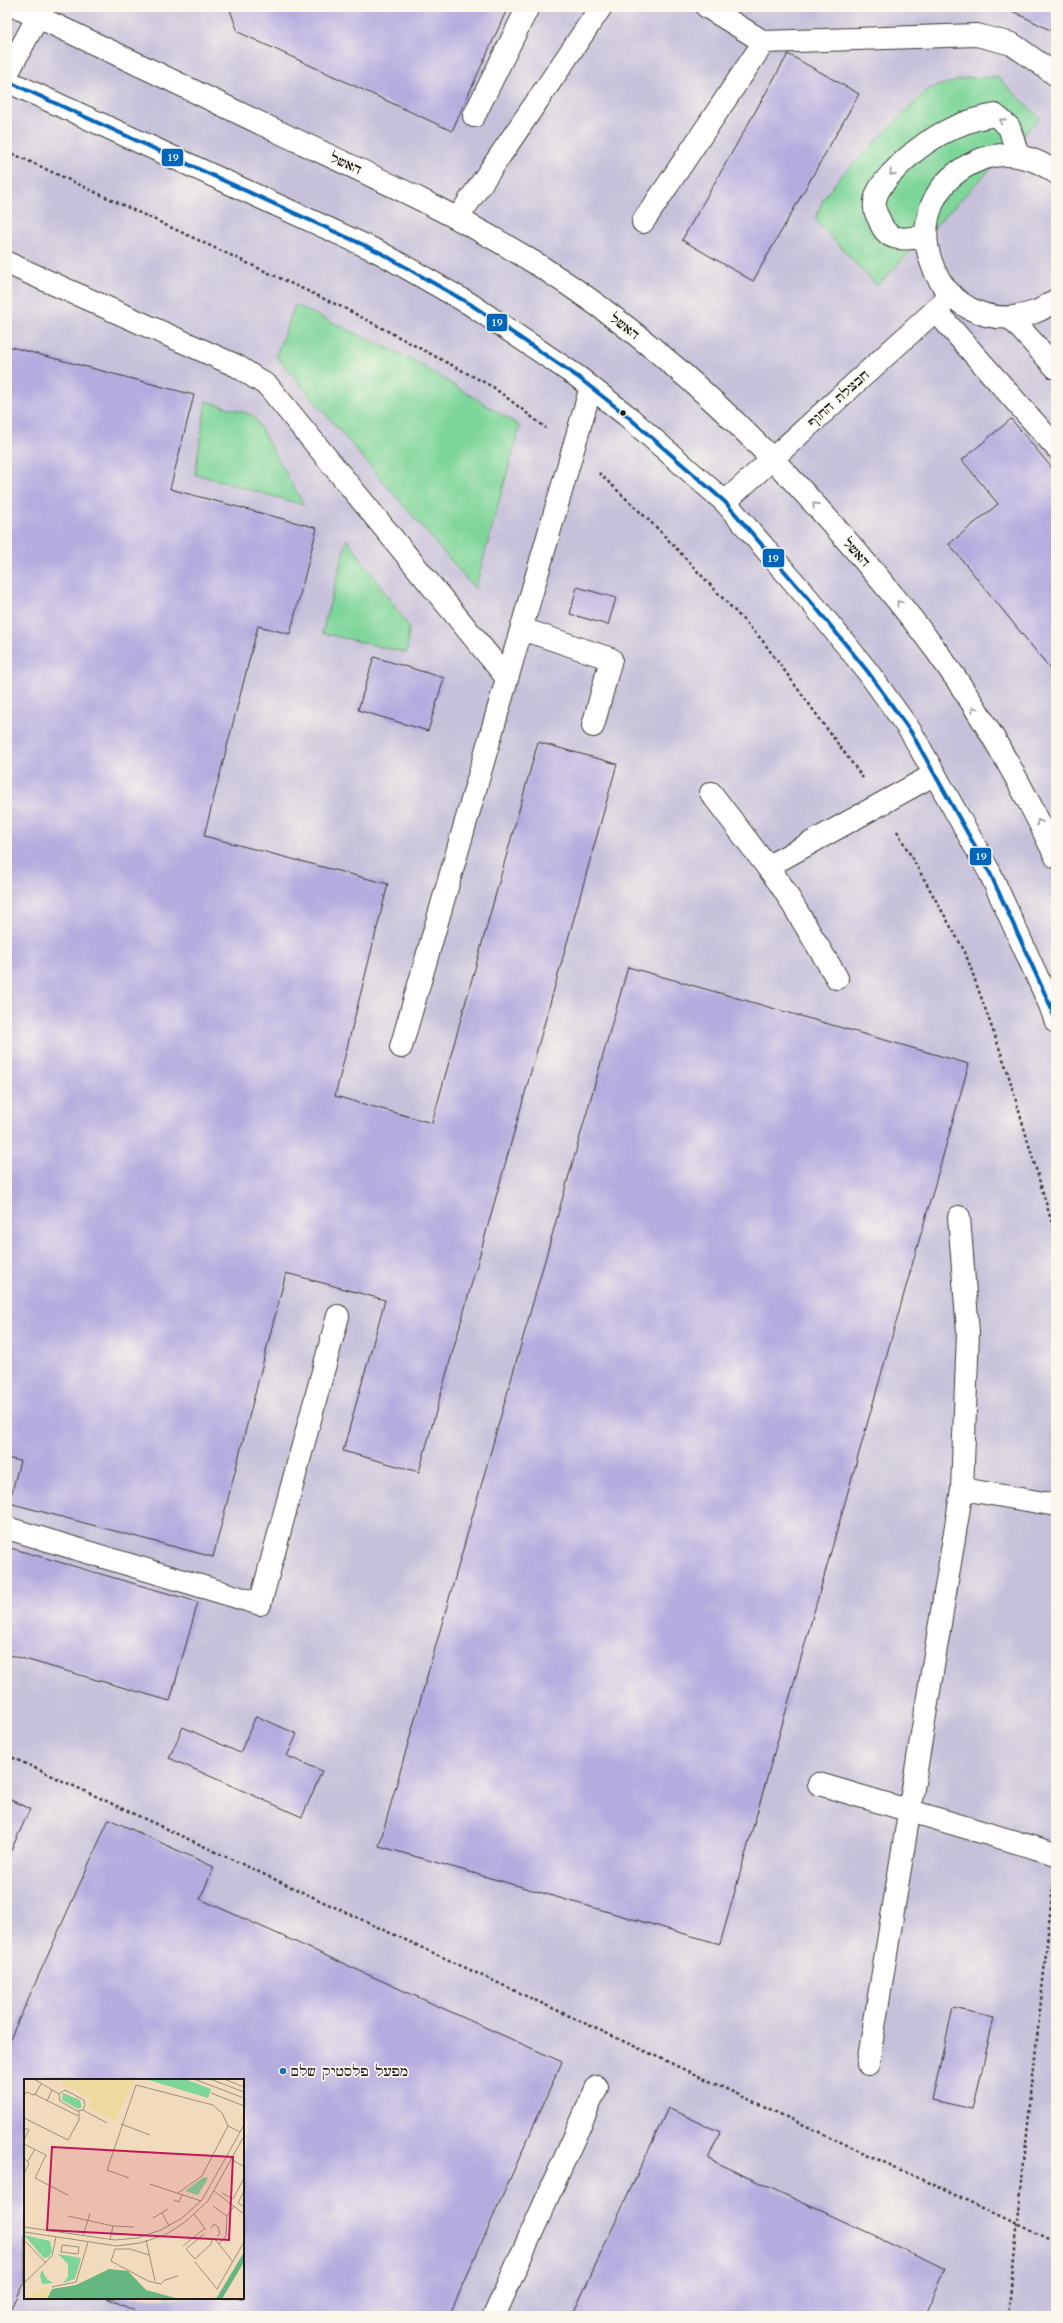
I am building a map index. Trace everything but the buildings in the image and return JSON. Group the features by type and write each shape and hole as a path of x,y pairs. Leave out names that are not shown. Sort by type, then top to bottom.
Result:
{"street":[{"name":"האשל","path":"16,7 40,12 372,174 457,219 541,267 630,329 707,394 773,457 872,568 939,655 986,727 1042,826 1056,857"},
{"path":"474,116 528,7"},
{"path":"457,219 601,7"},
{"path":"708,7 764,42 977,35 1012,44 1056,75"},
{"path":"7,74 40,12"},
{"path":"642,222 764,42"},
{"path":"7,81 379,252 470,304 591,387 724,502 817,609 868,672 911,732 990,873 1050,1005 1056,1022"},
{"path":"926,236 897,239 882,230 874,207 879,187 908,155 932,138 968,122 995,115 1009,127 1018,155"},
{"path":"1056,173 1045,164 1018,155 991,156 964,166 944,185 930,209 926,236 930,264 943,286 962,304 985,315 1010,317 1036,312 1056,300"},
{"path":"7,263 237,366 268,386 507,678"},
{"name":"חבצלת החוף","path":"724,502 952,295"},
{"path":"935,310 1056,447"},
{"path":"1010,317 1056,368"},
{"path":"401,1047 591,387"},
{"path":"522,629 611,659 594,726"},
{"path":"767,867 935,774"},
{"path":"711,793 781,885 838,978"},
{"path":"868,2064 962,1489 968,1332 959,1217"},
{"path":"7,1528 260,1604 338,1316"},
{"path":"962,1489 1056,1505"},
{"path":"819,1784 1056,1854"},
{"path":"494,2316 597,2087"}],"path":[{"path":"7,151 346,310 493,387 573,449 657,528 762,640 881,804 964,952 1007,1070 1056,1237"},
{"path":"7,1755 1056,2242"},
{"path":"1008,2316 1016,2224 1054,1878"}],"shaded area":[{"path":"7,7 1056,7 1056,2316 7,2316"}],"green space":[{"path":"997,77 1040,118 877,286 815,220 823,199 840,177 928,89 966,78"},
{"path":"295,305 413,360 520,426 475,589 276,356"},
{"path":"206,401 253,415 304,505 195,474"},
{"path":"347,539 409,627 407,653 322,633"}],"transit line":[{"name":"19","path":"7,81 379,252 470,304 578,377 626,415 725,502 817,609 868,672 911,732 990,873 1050,1005 1056,1022"}],"place":[{"name":"מפעל פלסטיק שלם","path":"283,2071"}]}
